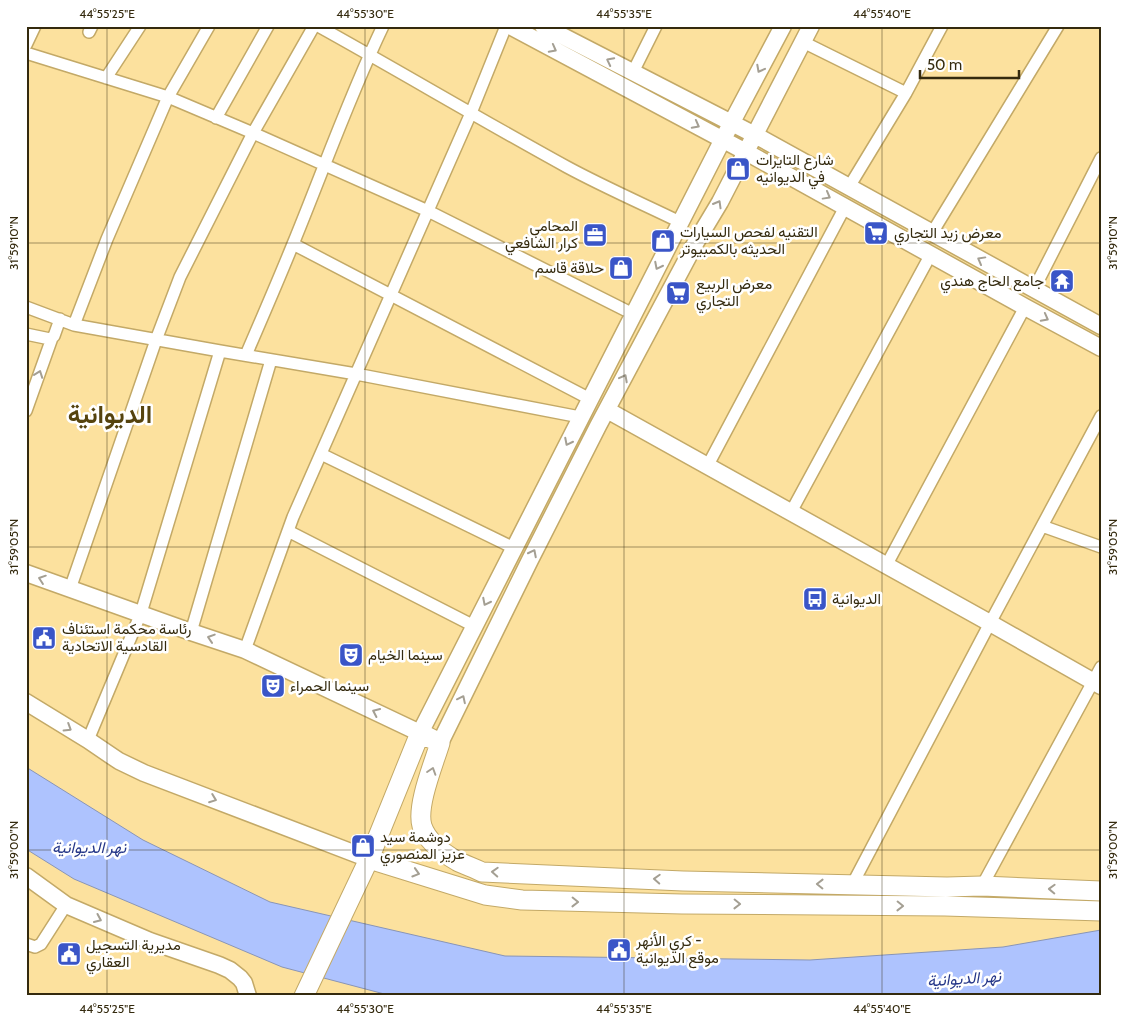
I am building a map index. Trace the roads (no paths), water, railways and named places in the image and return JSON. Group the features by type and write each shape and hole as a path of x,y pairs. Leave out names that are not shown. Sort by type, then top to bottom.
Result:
{"main road":[{"path":"510,26 723,139 1101,348"},
{"path":"543,26 755,135 1101,326"},
{"path":"304,996 370,859 420,733 680,222 783,26"},
{"path":"811,26 720,202 696,242 534,551 440,743 423,798 421,810 422,825 429,838 440,849 456,860 482,872 852,885 982,886 1101,892"},
{"path":"607,410 1097,684"},
{"path":"26,573 245,650 440,743"},
{"path":"26,702 119,761 144,772 370,859 485,895 522,900 551,901 945,906 1101,911"},
{"path":"26,876 66,905 150,941 230,970 244,982 248,996"},
{"path":"682,904 683,880"},
{"path":"945,906 947,887"}],"street":[{"path":"26,45 35,26"},
{"path":"106,78 140,26"},
{"path":"74,325 168,97 209,26"},
{"path":"216,118 268,26"},
{"path":"70,589 156,340 180,277 252,133 316,26 369,54 569,168 680,222"},
{"path":"246,355 293,244 369,54 383,26"},
{"path":"245,650 293,517 471,113 506,26"},
{"path":"633,72 656,26"},
{"path":"849,187 906,94 942,26"},
{"path":"932,233 1058,26"},
{"path":"803,42 906,94"},
{"path":"26,53 168,97 252,133 428,212 633,314"},
{"path":"1034,290 1101,158"},
{"path":"708,465 845,207"},
{"path":"293,244 590,399"},
{"path":"792,512 931,254"},
{"path":"26,307 74,325 356,374 580,418"},
{"path":"886,566 1025,307"},
{"path":"26,410 60,319"},
{"path":"26,334 50,340 52,338"},
{"path":"88,740 141,614 220,351"},
{"path":"192,632 271,360"},
{"path":"852,885 1101,416"},
{"path":"321,454 514,548"},
{"path":"1042,526 1101,547"},
{"path":"288,531 474,626"},
{"path":"982,886 1097,684 1101,667"},
{"path":"26,944 35,947 41,944 66,905"}],"water":[{"name":"نهر الديوانية","path":"26,767 143,840 270,902 505,956 810,960 1003,947 1101,930 1101,996 392,996 282,967 74,879 26,849"}],"place":[{"name":"شارع التايرات في الديوانيه","path":"738,169"},
{"name":"معرض زيد التجاري","path":"876,233"},
{"name":"المحامي كرار الشافعي","path":"595,235"},
{"name":"التقنيه لفحص السيارات الحديثه بالكمبيوتر","path":"663,241"},
{"name":"حلاقة قاسم","path":"621,268"},
{"name":"جامع الحاج هندي","path":"1062,281"},
{"name":"معرض الربيع التجاري","path":"678,293"},
{"name":"الديوانية","path":"815,599"},
{"name":"رئاسة محكمة استئناف القادسية الاتحادية","path":"44,638"},
{"name":"سينما الخيام","path":"351,655"},
{"name":"سينما الحمراء","path":"273,686"},
{"name":"دوشمة سيد عزيز المنصوري","path":"363,846"},
{"name":"كري الأنهر - موقع الديوانية","path":"619,950"},
{"name":"مديرية التسجيل العقاري","path":"69,954"}],"district":[{"name":"الديوانية","path":"110,414"}]}
